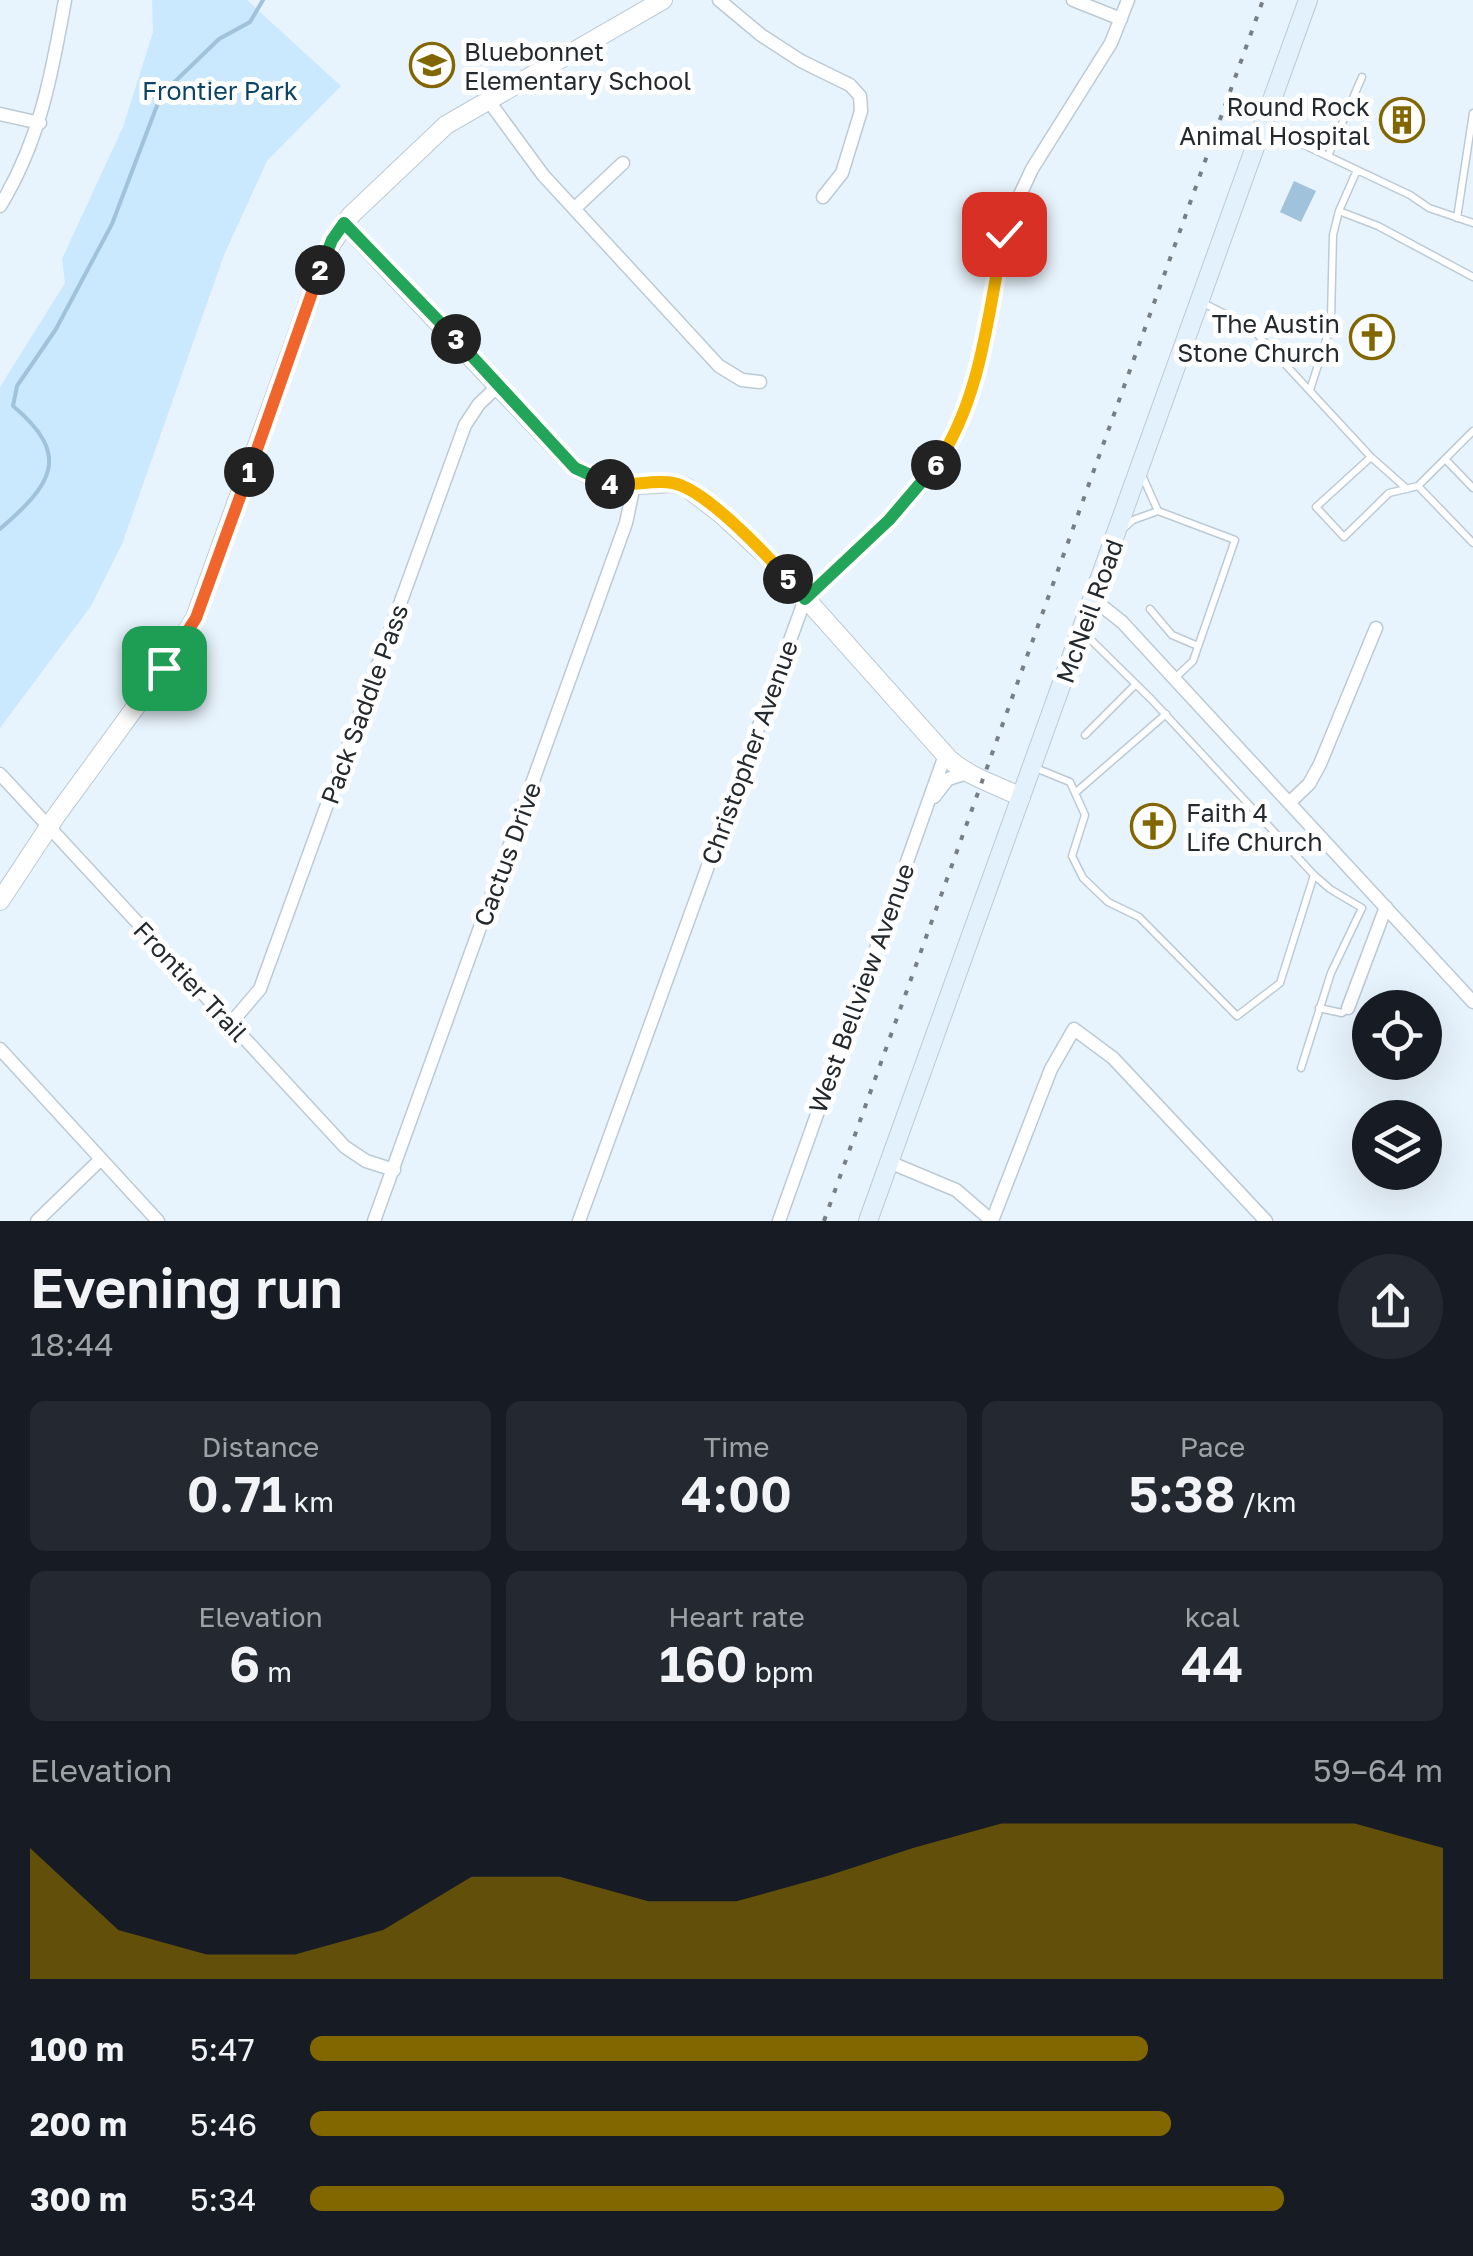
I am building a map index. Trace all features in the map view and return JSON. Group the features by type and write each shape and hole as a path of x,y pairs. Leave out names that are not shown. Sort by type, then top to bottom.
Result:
{"main road":[{"name":"McNeil Road","path":"868,1221 1308,0"}],"street":[{"path":"0,206 22,168 40,124 65,0"},
{"path":"0,901 196,618 327,251 344,223 446,126 663,0"},
{"path":"719,0 760,35 800,61 850,85 860,96 861,111 842,173 824,197"},
{"path":"1073,0 1121,19"},
{"name":"Christopher Avenue","path":"579,1221 805,599 919,488 952,439 972,394 1012,212 1032,170 1111,42 1128,0"},
{"path":"488,100 528,157 719,366 742,380 760,382"},
{"path":"0,114 40,124"},
{"path":"574,208 623,163"},
{"path":"344,223 575,468 606,483 659,482 686,487 743,533 944,754 1021,797"},
{"name":"Pack Saddle Pass","path":"231,1023 260,989 465,425 478,404 499,386"},
{"name":"Cactus Drive","path":"374,1221 626,522 634,485"},
{"path":"1093,599 1122,622 1473,1002"},
{"path":"1289,803 1309,784 1320,764 1376,628"},
{"path":"904,706 934,727 969,764 978,767 976,775"},
{"name":"West Bellview Avenue","path":"778,1221 944,754"},
{"name":"Frontier Trail","path":"0,774 345,1147 366,1162 394,1170"},
{"path":"926,806 948,779 976,775"},
{"path":"1348,1008 1382,903"},
{"path":"890,1162 956,1190 992,1221 1050,1069 1074,1029 1113,1058 1266,1221"},
{"path":"0,1049 158,1221"},
{"path":"37,1221 101,1160"}],"lane":[{"path":"1328,156 1362,76"},
{"path":"1457,218 1473,114"},
{"path":"1263,126 1410,195 1420,204 1473,224"},
{"path":"1332,318 1333,235 1357,170"},
{"path":"1339,211 1378,226 1473,277"},
{"path":"1200,302 1258,336 1373,459 1407,488"},
{"path":"1310,390 1327,336"},
{"path":"1373,459 1316,508 1344,537 1389,493 1418,486 1473,431"},
{"path":"1445,459 1473,488"},
{"path":"1140,468 1158,511"},
{"path":"1418,486 1473,543"},
{"path":"1116,534 1133,520 1158,511 1235,540 1193,661 1174,679"},
{"path":"1150,609 1172,635 1198,646"},
{"path":"1082,631 1166,714 1314,875 1362,908 1382,903"},
{"path":"1085,736 1136,684"},
{"path":"1075,793 1166,714"},
{"path":"1032,766 1070,782 1084,816 1072,856 1084,878 1108,902 1138,916 1237,1016 1280,983 1314,875"},
{"path":"1301,1068 1318,1008 1362,908"},
{"path":"1318,1008 1342,1013 1348,1008"}],"green space":[{"name":"Frontier Park","path":"152,0 247,0 341,86 267,161 224,255 122,544 91,606 0,728 0,387 65,283 62,259 123,127 153,32"}],"shaded area":[{"path":"1294,181 1316,191 1301,222 1280,212"}],"waterway":[{"path":"0,529 32,498 48,470 49,455 43,440 13,406 17,386 56,329 112,224 161,95 219,39 250,22 263,0"}],"railway":[{"path":"824,1221 1263,0"}],"place":[{"name":"Bluebonnet Elementary School","path":"432,65"},
{"name":"Round Rock Animal Hospital","path":"1402,120"},
{"name":"The Austin Stone Church","path":"1372,337"},
{"name":"Faith 4 Life Church","path":"1153,826"}],"route":[{"path":"164,668 196,618 205,596 327,251 344,223 575,468 594,479 623,486 659,482 686,487 743,533 805,599 927,480 952,439 972,394 1004,234"}]}
